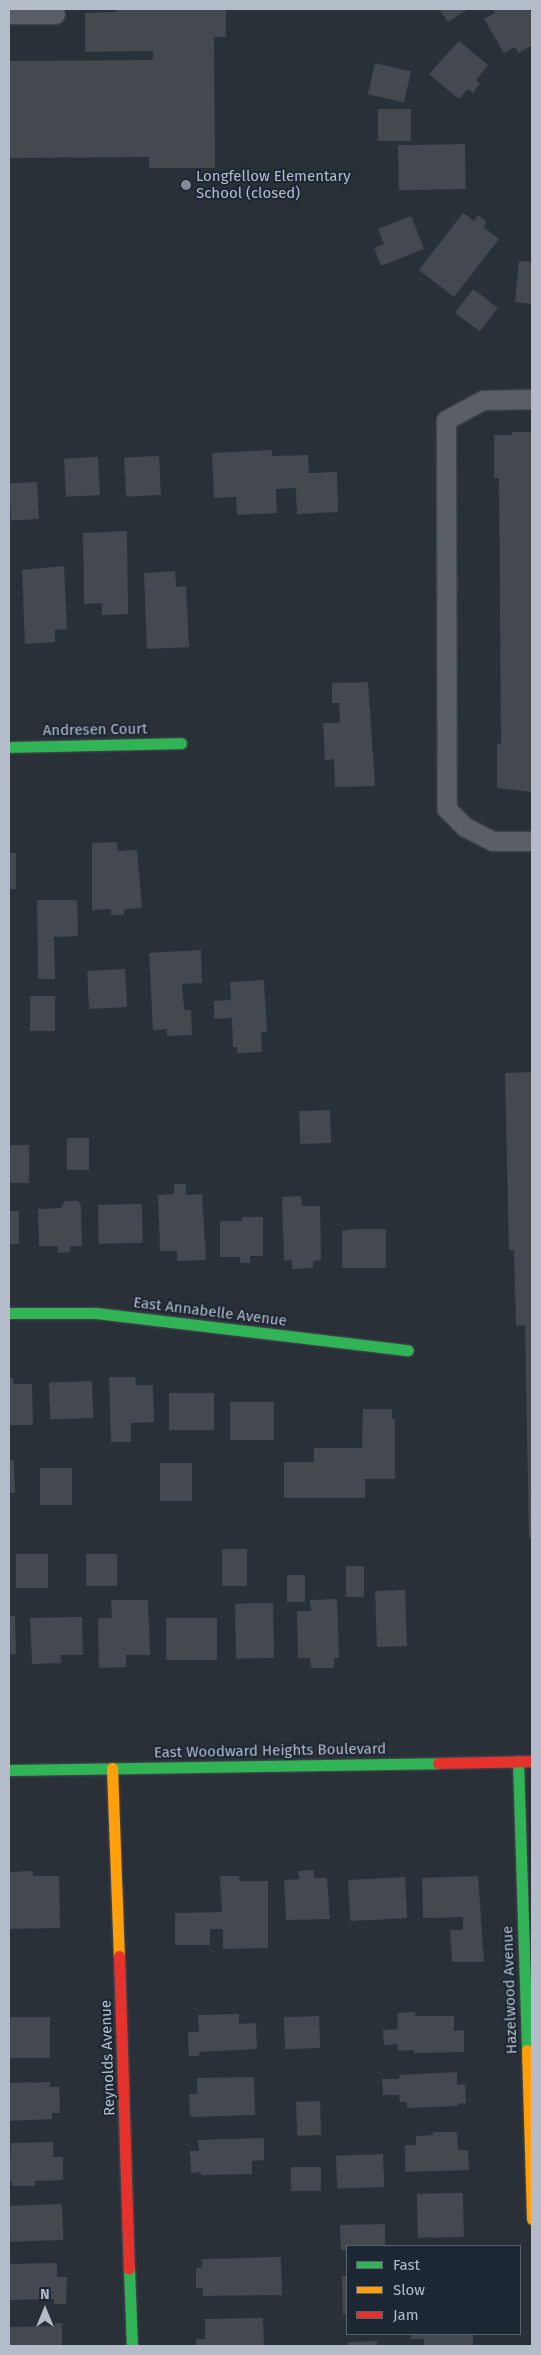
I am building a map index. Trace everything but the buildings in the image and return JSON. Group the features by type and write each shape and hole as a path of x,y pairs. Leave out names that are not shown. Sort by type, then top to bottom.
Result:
{"street":[{"name":"Andresen Court","path":"9,747 181,743"},
{"name":"East Annabelle Avenue","path":"9,1314 96,1313 408,1350"},
{"name":"Hazelwood Avenue","path":"518,1761 532,2219"},
{"name":"East Woodward Heights Boulevard","path":"9,1770 532,1761"},
{"name":"Reynolds Avenue","path":"112,1768 132,2346"}],"lane":[{"path":"9,14 55,14"},
{"path":"532,399 483,400 446,420 447,809 464,827 493,841 532,841"}],"traffic: fast":[{"path":"9,747 181,743"},
{"path":"9,1313 96,1313 408,1350"},
{"path":"518,1761 527,2050"},
{"path":"9,1770 438,1763"},
{"path":"129,2269 132,2346"}],"traffic: slow":[{"path":"112,1768 119,1956"},
{"path":"527,2050 532,2219"}],"traffic: jam":[{"path":"438,1763 532,1761"},
{"path":"119,1956 129,2269"}],"place":[{"name":"Longfellow Elementary School (closed)","path":"186,185"}]}
